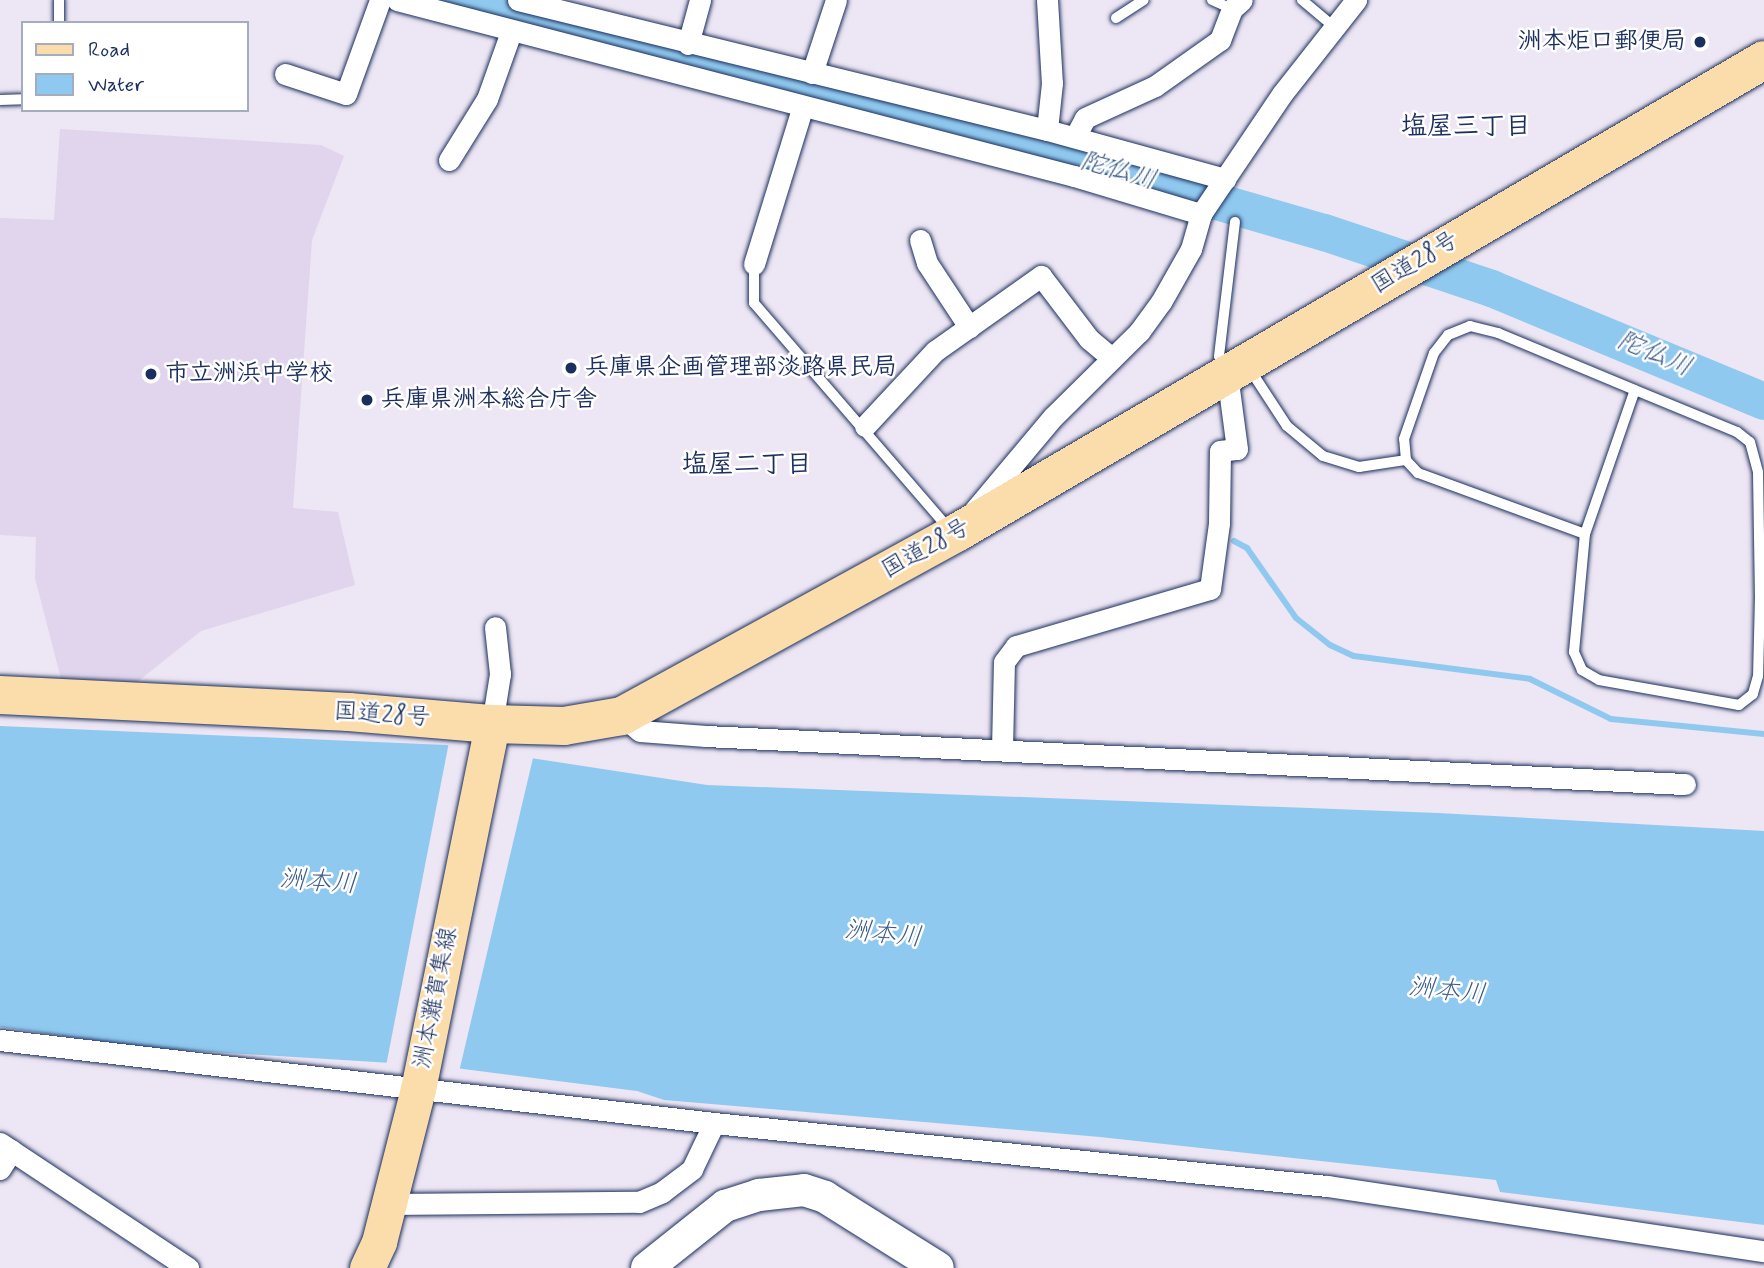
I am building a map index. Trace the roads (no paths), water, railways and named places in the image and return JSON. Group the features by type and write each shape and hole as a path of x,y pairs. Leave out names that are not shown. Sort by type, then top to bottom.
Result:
{"highway":[{"name":"国道28号","path":"0,695 349,712 490,734 622,716 956,533 1445,244 1764,60"}],"main road":[{"name":"洲本灘賀集線","path":"368,1268 389,1204 418,1089 490,734"}],"street":[{"path":"285,74 346,94 380,0"},
{"path":"397,0 802,109 1074,176 1201,214"},
{"path":"518,0 583,8 724,54 1047,130 1225,179"},
{"path":"688,44 700,0"},
{"path":"812,73 836,0"},
{"path":"1046,0 1052,83 1047,130"},
{"path":"956,533 1053,417 1112,358 1161,302 1191,249 1201,214 1334,26 1356,0"},
{"path":"1075,137 1085,118 1155,86 1220,40 1229,3"},
{"path":"449,160 487,100 511,32"},
{"path":"715,85 724,54"},
{"path":"754,264 802,109"},
{"path":"920,240 927,263 969,327"},
{"path":"865,426 935,351 1041,276 1089,339 1112,358"},
{"path":"1002,748 1004,662 1016,646 1210,589 1219,523 1220,452 1237,449 1237,369"},
{"path":"490,734 500,674 495,627"},
{"path":"622,716 640,732 1685,784"},
{"path":"0,1040 714,1123 1327,1186 1764,1251"},
{"path":"389,1204 639,1202 662,1192 692,1169 714,1123"},
{"path":"0,1169 6,1146 188,1268"},
{"path":"647,1268 718,1209 760,1195 804,1190 825,1197 938,1268"}],"lane":[{"path":"59,0 59,21"},
{"path":"1116,18 1144,0"},
{"path":"1301,0 1334,26"},
{"path":"0,100 21,99"},
{"path":"1235,222 1219,356 1237,369 1287,426 1323,456 1359,467 1406,460"},
{"path":"754,264 754,303 865,426 956,533"},
{"path":"1585,534 1419,473 1406,460 1404,439 1434,353 1448,335 1470,326 1635,390 1737,432 1750,442 1758,472 1760,596 1758,676 1753,694 1739,705 1599,680 1582,670 1574,652 1585,534 1635,390"}],"water":[{"name":"洲本川","path":"0,726 446,745 707,785 1438,813 1764,831 1764,1225 1500,1192 1496,1180 1100,1137 664,1100 637,1091 440,1066 148,1048 0,1027"}],"waterway":[{"name":"陀仏川","path":"453,0 1060,156 1324,232 1491,288 1764,401"},
{"path":"1234,541 1247,548 1296,618 1330,645 1354,656 1530,679 1611,719 1764,734"}],"place":[{"name":"洲本炬口郵便局","path":"1700,42"},
{"name":"兵庫県企画管理部淡路県民局","path":"571,368"},
{"name":"市立洲浜中学校","path":"151,374"},
{"name":"兵庫県洲本総合庁舎","path":"367,400"}],"district":[{"name":"塩屋三丁目","path":"1466,128"},
{"name":"塩屋二丁目","path":"747,466"}]}
